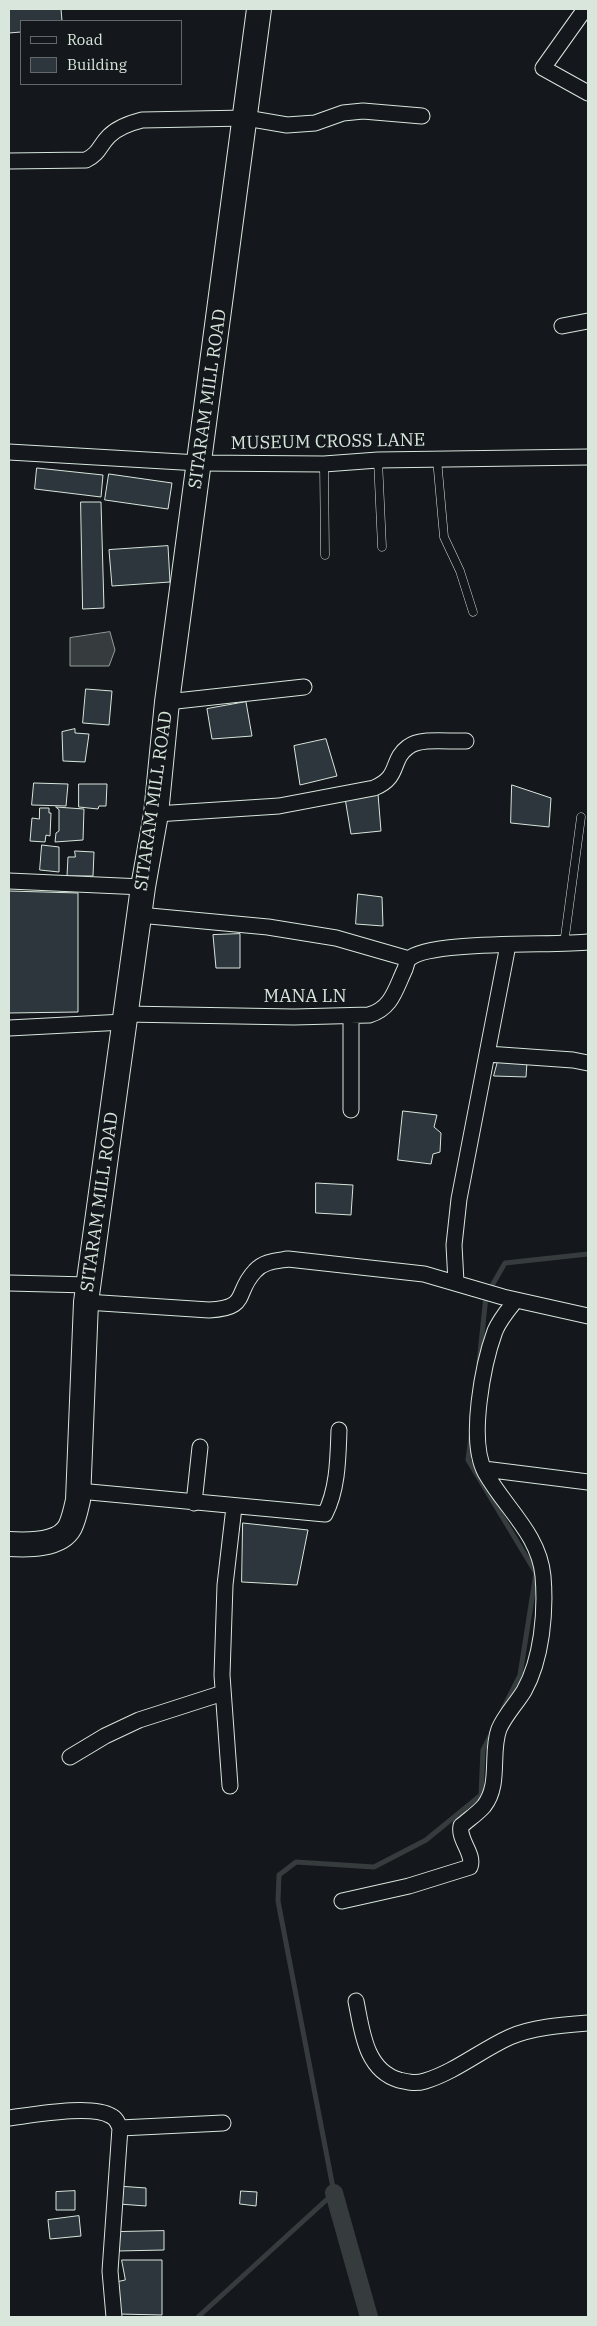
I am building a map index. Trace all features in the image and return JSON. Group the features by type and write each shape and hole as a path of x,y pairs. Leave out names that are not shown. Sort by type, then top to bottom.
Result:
{"main road":[{"name":"SITARAM MILL ROAD","path":"9,1544 28,1545 53,1540 69,1529 78,1500 87,1293 143,887 156,814 167,702 259,9"}],"street":[{"path":"585,9 543,68 588,92"},
{"path":"9,161 86,160 96,154 109,136 126,124 142,120 246,118 287,125 315,123 343,113 363,111 422,116"},
{"path":"562,326 588,321"},
{"name":"MUSEUM CROSS LANE","path":"9,452 199,463 324,464 378,460 588,457"},
{"path":"167,702 304,687"},
{"path":"156,814 279,806 374,788 384,784 392,777 397,760 408,747 421,742 466,742"},
{"path":"9,881 143,887"},
{"path":"139,915 268,927 336,938 409,959 424,951 450,948 564,945 588,942"},
{"path":"456,1282 454,1245 459,1199 508,945"},
{"name":"MANA LN","path":"9,1028 125,1018 369,1015 381,1012 390,1002 409,959"},
{"path":"350,1016 351,1110"},
{"path":"487,1054 573,1060 588,1063"},
{"path":"9,1283 209,1310 227,1309 238,1303 255,1271 266,1263 288,1258 424,1274 510,1299 588,1316"},
{"path":"342,1901 466,1870 472,1864 462,1836 462,1826 484,1806 490,1796 494,1777 496,1739 500,1727 524,1691 532,1674 539,1641 544,1601 539,1553 529,1533 497,1492 484,1470 478,1452 476,1434 488,1358 495,1330 510,1299"},
{"path":"79,1491 325,1514 331,1498 337,1464 338,1430"},
{"path":"194,1503 200,1447"},
{"path":"484,1470 588,1482"},
{"path":"230,1786 222,1676 225,1585 234,1506"},
{"path":"70,1757 105,1736 139,1720 223,1693"},
{"path":"356,2001 362,2035 372,2060 390,2077 410,2083 425,2081 443,2073 511,2037 538,2029 588,2023"},
{"path":"9,2118 98,2111 116,2119 120,2128 110,2271 114,2317"},
{"path":"120,2128 223,2123"}],"lane":[{"path":"378,460 382,547"},
{"path":"437,460 444,537 460,571 473,612"},
{"path":"324,464 325,555"},
{"path":"564,945 581,817"}],"shaded area":[{"path":"110,632 115,650 109,666 70,666 70,638"}],"building":[{"path":"9,9 61,9 62,20 20,20 20,32 9,33"},
{"path":"37,468 103,475 101,497 35,489"},
{"path":"109,474 172,483 168,509 105,500"},
{"path":"81,502 101,502 104,608 83,609"},
{"path":"168,546 170,582 112,586 109,550"},
{"path":"86,689 112,691 109,725 83,723"},
{"path":"246,702 252,736 212,739 207,709"},
{"path":"75,729 75,733 89,734 85,762 63,761 62,732"},
{"path":"326,739 337,776 300,785 294,746"},
{"path":"34,783 68,784 66,806 32,805"},
{"path":"79,784 107,784 106,806 99,806 98,809 79,807"},
{"path":"512,785 551,798 549,827 511,823"},
{"path":"378,794 381,831 351,834 345,798"},
{"path":"56,807 84,809 83,840 55,842 56,833 59,831 59,810"},
{"path":"40,808 49,808 49,813 51,813 50,836 46,835 45,842 30,841 32,818 39,819"},
{"path":"42,845 59,847 59,872 40,870"},
{"path":"75,851 94,852 93,876 67,876 68,857 75,857"},
{"path":"9,891 78,893 78,1012 9,1013"},
{"path":"358,894 382,897 383,926 356,924"},
{"path":"240,934 240,968 216,968 213,935"},
{"path":"498,1061 527,1062 526,1077 494,1076"},
{"path":"403,1111 437,1115 434,1127 441,1133 440,1152 433,1154 431,1164 398,1160"},
{"path":"316,1183 353,1185 351,1215 316,1213"},
{"path":"243,1523 308,1530 297,1585 242,1582"},
{"path":"118,2186 146,2188 146,2206 119,2204"},
{"path":"75,2191 75,2210 56,2210 56,2192"},
{"path":"241,2191 257,2192 256,2206 240,2204"},
{"path":"79,2216 81,2236 50,2239 48,2220"},
{"path":"164,2231 164,2250 117,2251 117,2232"},
{"path":"122,2260 162,2260 162,2315 119,2314 116,2282 125,2280"}],"waterway":[{"path":"479,1363 486,1296 505,1263 588,1254"},
{"path":"471,1436 468,1460 536,1573 520,1675 503,1709"},
{"path":"198,2317 334,2193 278,1901 279,1875 296,1862 374,1867 426,1840 481,1795 483,1750 492,1732"},
{"path":"334,2193 369,2317"}]}
